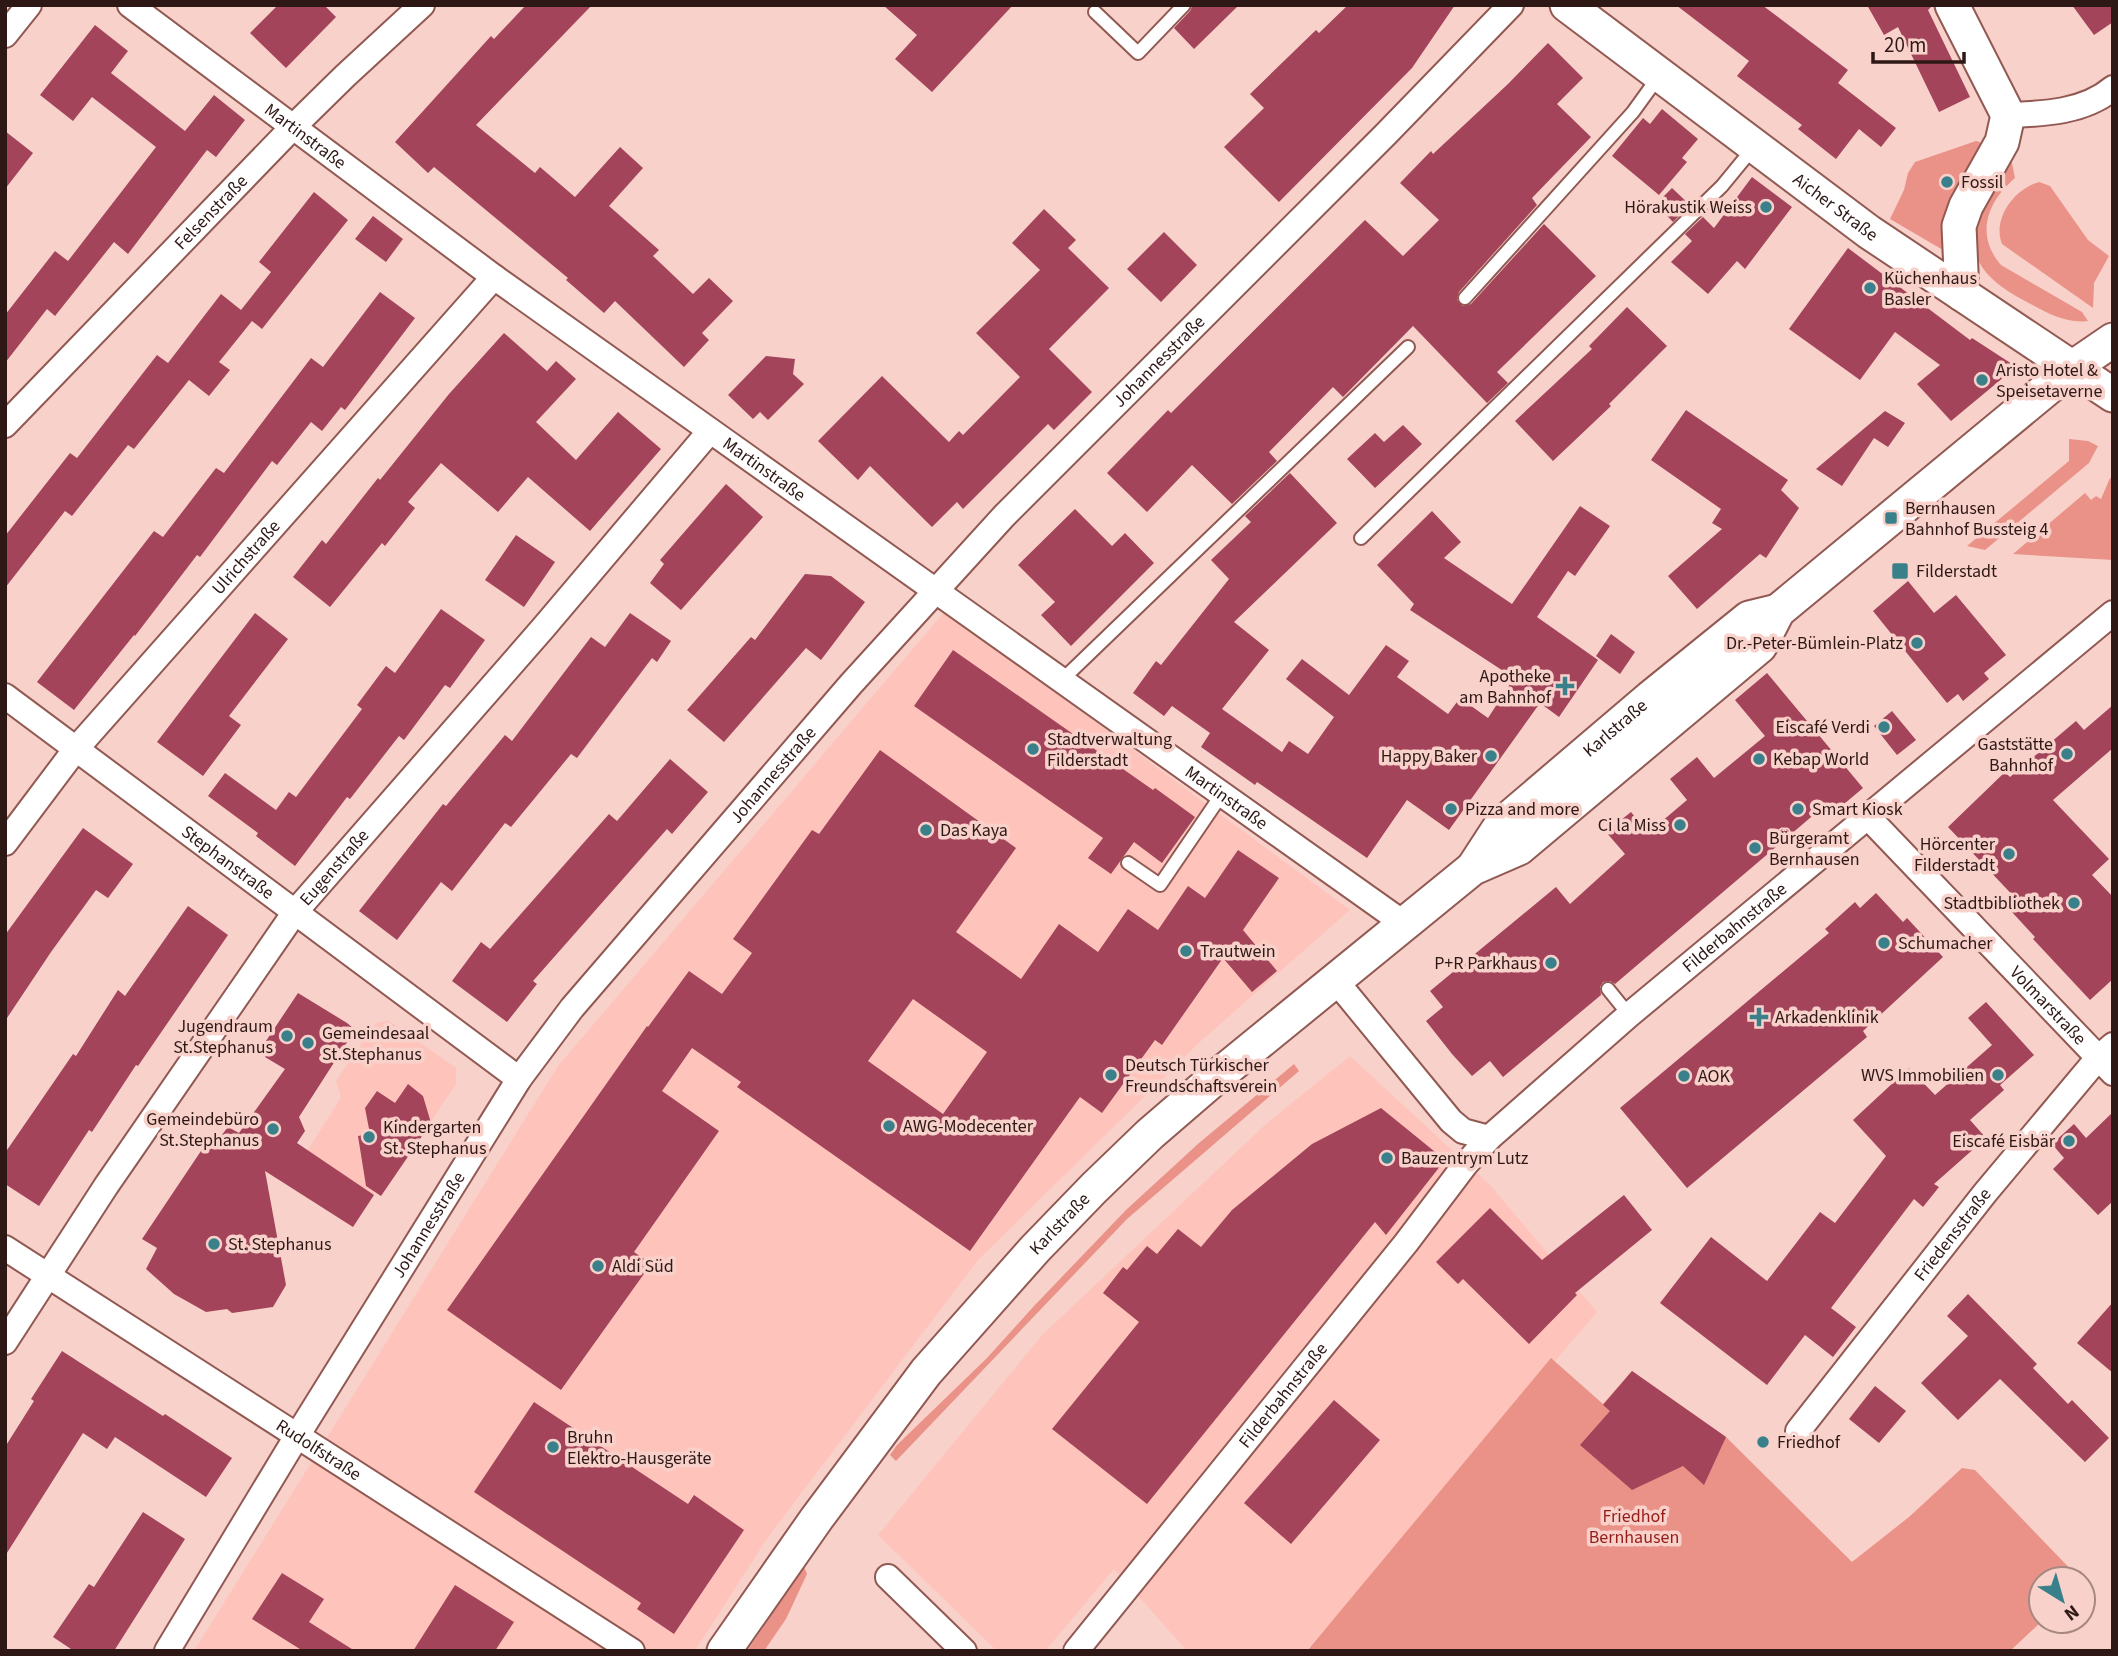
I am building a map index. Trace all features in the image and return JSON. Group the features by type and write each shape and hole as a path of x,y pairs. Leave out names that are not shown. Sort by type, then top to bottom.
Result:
{"main road":[{"name":"Aicher Straße","path":"1566,5 1869,232 2113,395"},
{"path":"1952,5 2008,115 2002,142 1966,206 1959,226 1962,294"},
{"name":"Karlstraße","path":"724,1651 809,1529 926,1372 1035,1250 1150,1134 1228,1067 1473,868 1519,848 1572,784 1659,711 1760,646 1778,611 2072,368 2113,340"}],"street":[{"path":"5,35 29,5"},
{"name":"Martinstraße","path":"130,5 494,277 1406,925"},
{"name":"Felsenstraße","path":"5,425 292,128 422,5"},
{"name":"Johannesstraße","path":"167,1651 519,1079 572,1008 935,591 1041,479 1511,5"},
{"path":"2008,115 2045,114 2079,106 2113,88"},
{"name":"Ulrichstraße","path":"5,843 75,750 494,277"},
{"name":"Eugenstraße","path":"5,1342 47,1275 295,912 544,627 710,431"},
{"name":"Filderbahnstraße","path":"1076,1651 1489,1138 1629,1015 2113,613"},
{"name":"Stephanstraße","path":"5,696 519,1079"},
{"name":"Volmarstraße","path":"1867,816 2108,1059"},
{"path":"1336,981 1451,1121 1463,1130 1489,1138"},
{"name":"Friedensstraße","path":"1798,1431 1985,1193 2108,1059"},
{"name":"Rudolfstraße","path":"5,1248 632,1651"},
{"path":"888,1577 964,1651"}],"lane":[{"path":"1095,12 1138,53 1184,5"},
{"path":"1465,298 1633,112 1659,76"},
{"path":"1362,538 1722,186 1754,147"},
{"path":"1062,680 1408,347"},
{"path":"1128,863 1160,885 1222,794"},
{"path":"1608,989 1629,1015"}],"shaded area":[{"path":"945,611 1350,910 1202,1040 978,1260 768,1537 695,1651 194,1651 558,1066"},
{"name":"Kindergarten St. Stephanus","path":"388,1020 456,1068 456,1084 381,1196 375,1192 353,1227 286,1184 341,1098 336,1081 376,1023"},
{"path":"1350,1056 1491,1186 1597,1312 1306,1651 1187,1651 1114,1569 1046,1650 996,1650 878,1535 1042,1335 1267,1123"}],"green space":[{"path":"1976,141 1990,145 1945,226 1943,250 1890,219 1915,162"},
{"path":"2011,158 2015,178 1997,198 1988,219 1988,242 1993,254 2001,265 2082,312 2088,321 2064,319 2027,302 2001,286 1984,270 1976,254 1974,238 1978,220"},
{"path":"2039,182 2050,186 2088,240 2109,256 2094,283 2093,308 2002,244 2000,225 2007,206 2021,191"},
{"path":"2069,439 2088,441 2098,446 2089,463 1985,550 1967,546 2069,461"},
{"path":"2110,478 2113,480 2113,560 2013,554 2085,493 2091,500 2096,496 2101,499"},
{"path":"1294,1064 1299,1071 1127,1219 896,1461 890,1455 897,1445 987,1358 1126,1210 1199,1143"},
{"name":"Friedhof Bernhausen","path":"1551,1358 1603,1404 1632,1371 1726,1437 1852,1562 1909,1517 1962,1468 1975,1470 2067,1565 2027,1565 2027,1635 2010,1651 1307,1651"},
{"path":"804,1567 807,1574 786,1619 764,1651 747,1651"}],"building":[{"path":"278,5 324,5 336,17 286,68 250,33"},
{"path":"526,5 592,5 476,125 535,173 540,167 575,197 620,147 643,168 609,206 659,250 653,256 693,294 709,278 733,301 702,333 709,340 684,367 615,301 604,313 566,280 568,278 434,167 428,173 395,142 491,36 494,39"},
{"path":"883,5 1013,5 932,92 895,59 917,35"},
{"path":"1193,5 1239,5 1194,49 1174,28"},
{"path":"1348,5 1455,5 1412,68 1279,202 1224,147 1264,108 1250,94 1316,30 1319,33"},
{"path":"1676,5 1762,5 1848,70 1838,83 1896,128 1881,147 1859,129 1836,159 1798,129 1802,125 1737,76 1749,61"},
{"path":"1867,5 1933,5 1928,10 1970,97 1939,112 1898,27 1884,35"},
{"path":"2072,5 2113,5 2113,22 2094,35"},
{"path":"95,25 128,51 111,73 185,131 214,95 245,120 216,157 207,150 128,254 114,242 55,316 47,309 5,363 5,315 55,251 68,261 156,147 92,97 73,121 40,95"},
{"path":"1548,43 1583,78 1557,104 1591,137 1532,198 1537,205 1459,292 1457,300 1463,306 1471,304 1544,224 1596,276 1497,372 1508,383 1487,403 1413,326 1343,397 1333,387 1269,452 1277,461 1232,504 1192,465 1147,512 1107,473 1168,410 1171,413 1365,220 1403,256 1439,220 1400,183 1431,151 1433,154 1508,84"},
{"path":"1662,109 1698,139 1682,158 1687,162 1659,195 1612,156 1643,118 1650,124"},
{"path":"5,131 33,153 5,189"},
{"path":"1752,177 1792,207 1745,269 1737,261 1708,294 1671,262 1692,241 1685,234 1703,217 1714,228"},
{"path":"1672,188 1690,205 1673,222 1656,204"},
{"path":"314,192 348,220 262,329 252,321 219,362 230,370 209,396 189,380 134,449 128,445 72,516 65,511 5,588 5,536 70,453 77,458 157,355 168,363 221,294 241,310 271,272 259,262"},
{"path":"1044,209 1076,240 1068,248 1109,288 1049,349 1092,392 1054,430 1048,424 963,509 957,502 932,527 870,466 858,480 818,441 882,376 949,442 959,431 963,435 1020,377 976,333 1040,270 1012,243"},
{"path":"373,216 403,239 386,262 355,239"},
{"path":"1164,232 1197,265 1161,302 1127,269"},
{"path":"1848,248 1970,340 1972,338 2012,364 2004,377 1951,421 1917,384 1940,365 1895,332 1860,380 1789,329"},
{"path":"380,292 415,318 345,410 341,407 322,431 311,422 277,465 272,461 200,557 197,555 74,710 37,682 154,531 163,537 216,468 224,473 311,358 323,367"},
{"path":"1627,307 1667,346 1609,404 1611,406 1553,461 1515,421 1592,349 1589,346"},
{"path":"504,333 547,371 556,361 576,379 536,422 576,460 618,412 661,449 590,531 528,477 498,512 441,463 408,502 415,508 385,546 382,543 330,607 293,577 322,540 326,544 378,478 380,480 449,394"},
{"path":"766,356 795,359 793,374 804,384 768,420 760,412 753,419 728,395"},
{"path":"1686,410 1788,480 1781,490 1799,508 1766,558 1760,554 1697,609 1668,576 1722,529 1712,523 1721,509 1651,460"},
{"path":"1885,411 1905,423 1888,447 1874,438 1842,486 1816,469"},
{"path":"1403,425 1422,444 1375,488 1347,459 1375,433 1384,442"},
{"path":"1290,473 1337,523 1234,622 1269,650 1222,709 1282,752 1289,741 1308,754 1334,717 1286,679 1302,659 1349,695 1386,645 1409,661 1397,677 1448,714 1460,698 1488,718 1514,678 1410,610 1414,604 1377,565 1432,511 1461,542 1444,558 1512,604 1580,506 1610,526 1575,576 1568,571 1537,617 1598,660 1559,717 1540,703 1449,830 1407,800 1367,858 1201,747 1210,733 1172,706 1164,716 1133,693 1156,661 1161,665 1229,579 1211,560 1251,522 1245,516"},
{"path":"726,484 763,517 681,610 650,583 664,564 660,560"},
{"path":"1075,509 1112,546 1125,533 1154,563 1071,646 1041,615 1055,602 1018,565"},
{"path":"516,535 555,562 524,607 485,580"},
{"path":"805,574 831,576 865,602 821,660 806,648 724,742 687,710 751,637 755,640"},
{"path":"1908,581 1934,613 1956,595 2006,655 1984,673 1989,679 1963,701 1958,694 1947,703 1873,611"},
{"path":"441,609 485,640 450,688 445,685 404,740 399,736 350,799 347,797 295,866 256,836 258,833 208,796 225,773 276,810 289,792 296,797 362,709 357,705 386,666 395,673"},
{"path":"255,613 288,639 229,716 241,725 203,776 157,742"},
{"path":"630,613 671,641 657,662 652,658 577,758 571,754 511,827 505,823 452,891 441,882 397,940 359,911 443,804 446,806 505,735 512,741 591,637 605,647"},
{"path":"1611,634 1635,652 1620,674 1596,656"},
{"path":"953,650 1195,817 1162,863 1134,842 1111,874 1088,858 1103,838 914,706"},
{"path":"1767,673 1863,788 1831,815 1824,806 1615,984 1610,981 1603,982 1600,987 1601,995 1503,1077 1490,1061 1472,1076 1426,1021 1443,1007 1430,991 1556,887 1570,904 1625,854 1606,832 1631,812 1648,833 1687,800 1670,779 1697,757 1714,778 1765,736 1735,700"},
{"path":"2113,705 2113,748 2053,800 2109,859 2092,875 2113,897 2113,979 2090,1000 2033,939 2035,937 2011,911 2020,903 1948,827 2005,772 2010,777 2076,721 2084,730"},
{"path":"1892,711 1916,740 1897,755 1874,726"},
{"path":"880,750 1016,848 956,932 1021,979 1059,924 1098,952 1128,909 1158,930 1188,886 1205,898 1238,850 1279,878 1243,930 1277,971 1252,992 1223,958 1162,1045 1155,1040 1102,1113 1080,1097 970,1251 737,1087 741,1082 692,1048 662,1091 719,1131 634,1252 651,1264 561,1390 447,1310 647,1026 689,971 722,994 752,953 733,939 812,830 819,834","holes":["913,999 987,1052 943,1114 868,1061"]},
{"path":"670,759 708,792 672,834 667,829 533,981 537,984 507,1022 452,981 481,942 490,949 609,814 617,821"},
{"path":"83,828 133,864 108,898 96,890 5,1021 5,935"},
{"path":"1876,893 1903,922 1907,918 1943,957 1863,1031 1867,1037 1687,1188 1620,1108 1829,933 1825,929 1855,902 1860,908"},
{"path":"188,906 228,935 92,1132 89,1130 39,1206 5,1184 5,1153 73,1054 76,1056 118,990 125,996"},
{"path":"298,993 347,1023 353,1028 350,1031 353,1033 299,1117 305,1131 297,1143 374,1195 353,1227 265,1171 286,1285 273,1307 232,1313 227,1309 206,1312 174,1294 146,1269 157,1248 142,1239 211,1136 217,1141 228,1127 239,1133 285,1069 265,1057 273,1044 266,1041"},
{"path":"1986,1002 2034,1055 2000,1085 2004,1090 1970,1120 1986,1138 1934,1184 1939,1187 1923,1207 1914,1199 1831,1308 1856,1327 1833,1357 1805,1335 1767,1385 1660,1303 1711,1237 1767,1281 1820,1212 1835,1223 1886,1156 1853,1120 1909,1068 1935,1095 1992,1045 1968,1018"},
{"path":"408,1084 423,1096 431,1123 381,1196 366,1186 358,1136 370,1134 365,1108 377,1091 395,1103"},
{"path":"1381,1108 1445,1160 1386,1235 1375,1222 1147,1504 1052,1429 1139,1322 1103,1293 1123,1267 1127,1270 1147,1246 1157,1254 1178,1229 1201,1247 1232,1210 1312,1144"},
{"path":"2113,1112 2113,1201 2098,1215 2053,1169 2064,1158 2052,1144 2074,1124 2086,1138"},
{"path":"1624,1195 1652,1230 1575,1293 1577,1295 1529,1344 1463,1279 1458,1284 1436,1262 1490,1208 1542,1260"},
{"path":"1968,1294 2037,1364 2033,1368 2068,1404 2072,1400 2109,1438 2085,1462 2000,1379 1958,1420 1921,1383 1968,1336 1947,1316"},
{"path":"2113,1302 2113,1373 2077,1343"},
{"path":"62,1351 232,1458 206,1497 115,1437 107,1449 83,1433 5,1556 5,1447 34,1401 31,1399"},
{"path":"1632,1371 1726,1437 1704,1485 1683,1466 1632,1490 1580,1445 1610,1411 1603,1405"},
{"path":"1875,1386 1906,1411 1879,1443 1849,1419"},
{"path":"1334,1400 1380,1440 1291,1544 1244,1503"},
{"name":"Bruhn Elektro-Hausgeräte","path":"534,1402 688,1504 694,1495 744,1530 674,1634 637,1609 641,1603 474,1492"},
{"path":"143,1512 185,1539 114,1651 74,1651 53,1637 89,1584 94,1587"},
{"path":"282,1573 324,1599 309,1622 355,1651 303,1651 252,1619"},
{"path":"455,1585 514,1622 495,1651 413,1651"}],"place":[{"name":"Fossil","path":"1947,182"},
{"name":"Hörakustik Weiss","path":"1766,207"},
{"name":"Küchenhaus Basler","path":"1870,288"},
{"name":"Aristo Hotel & Speisetaverne","path":"1982,380"},
{"name":"Bernhausen Bahnhof Bussteig 4","path":"1891,518"},
{"name":"Filderstadt","path":"1900,571"},
{"name":"Dr.-Peter-Bümlein-Platz","path":"1917,643"},
{"name":"Apotheke am Bahnhof","path":"1565,686"},
{"name":"Eiscafé Verdi","path":"1884,727"},
{"name":"Stadtverwaltung Filderstadt","path":"1033,749"},
{"name":"Gaststätte Bahnhof","path":"2067,754"},
{"name":"Happy Baker","path":"1491,756"},
{"name":"Kebap World","path":"1759,759"},
{"name":"Pizza and more","path":"1451,809"},
{"name":"Smart Kiosk","path":"1798,809"},
{"name":"Ci la Miss","path":"1680,825"},
{"name":"Das Kaya","path":"926,830"},
{"name":"Bürgeramt Bernhausen","path":"1755,848"},
{"name":"Hörcenter Filderstadt","path":"2009,854"},
{"name":"Stadtbibliothek","path":"2074,903"},
{"name":"Schumacher","path":"1884,943"},
{"name":"Trautwein","path":"1186,951"},
{"name":"P+R Parkhaus","path":"1551,963"},
{"name":"Arkadenklinik","path":"1759,1017"},
{"name":"Jugendraum St.Stephanus","path":"287,1036"},
{"name":"Gemeindesaal St.Stephanus","path":"308,1043"},
{"name":"Deutsch Türkischer Freundschaftsverein","path":"1111,1075"},
{"name":"WVS Immobilien","path":"1998,1075"},
{"name":"AOK","path":"1684,1076"},
{"name":"AWG-Modecenter","path":"889,1126"},
{"name":"Gemeindebüro St.Stephanus","path":"273,1129"},
{"name":"Kindergarten St. Stephanus","path":"369,1137"},
{"name":"Eiscafé Eisbär","path":"2069,1141"},
{"name":"Bauzentrym Lutz","path":"1387,1158"},
{"name":"St. Stephanus","path":"214,1244"},
{"name":"Aldi Süd","path":"598,1266"},
{"name":"Friedhof","path":"1763,1442"},
{"name":"Bruhn Elektro-Hausgeräte","path":"553,1447"}]}
